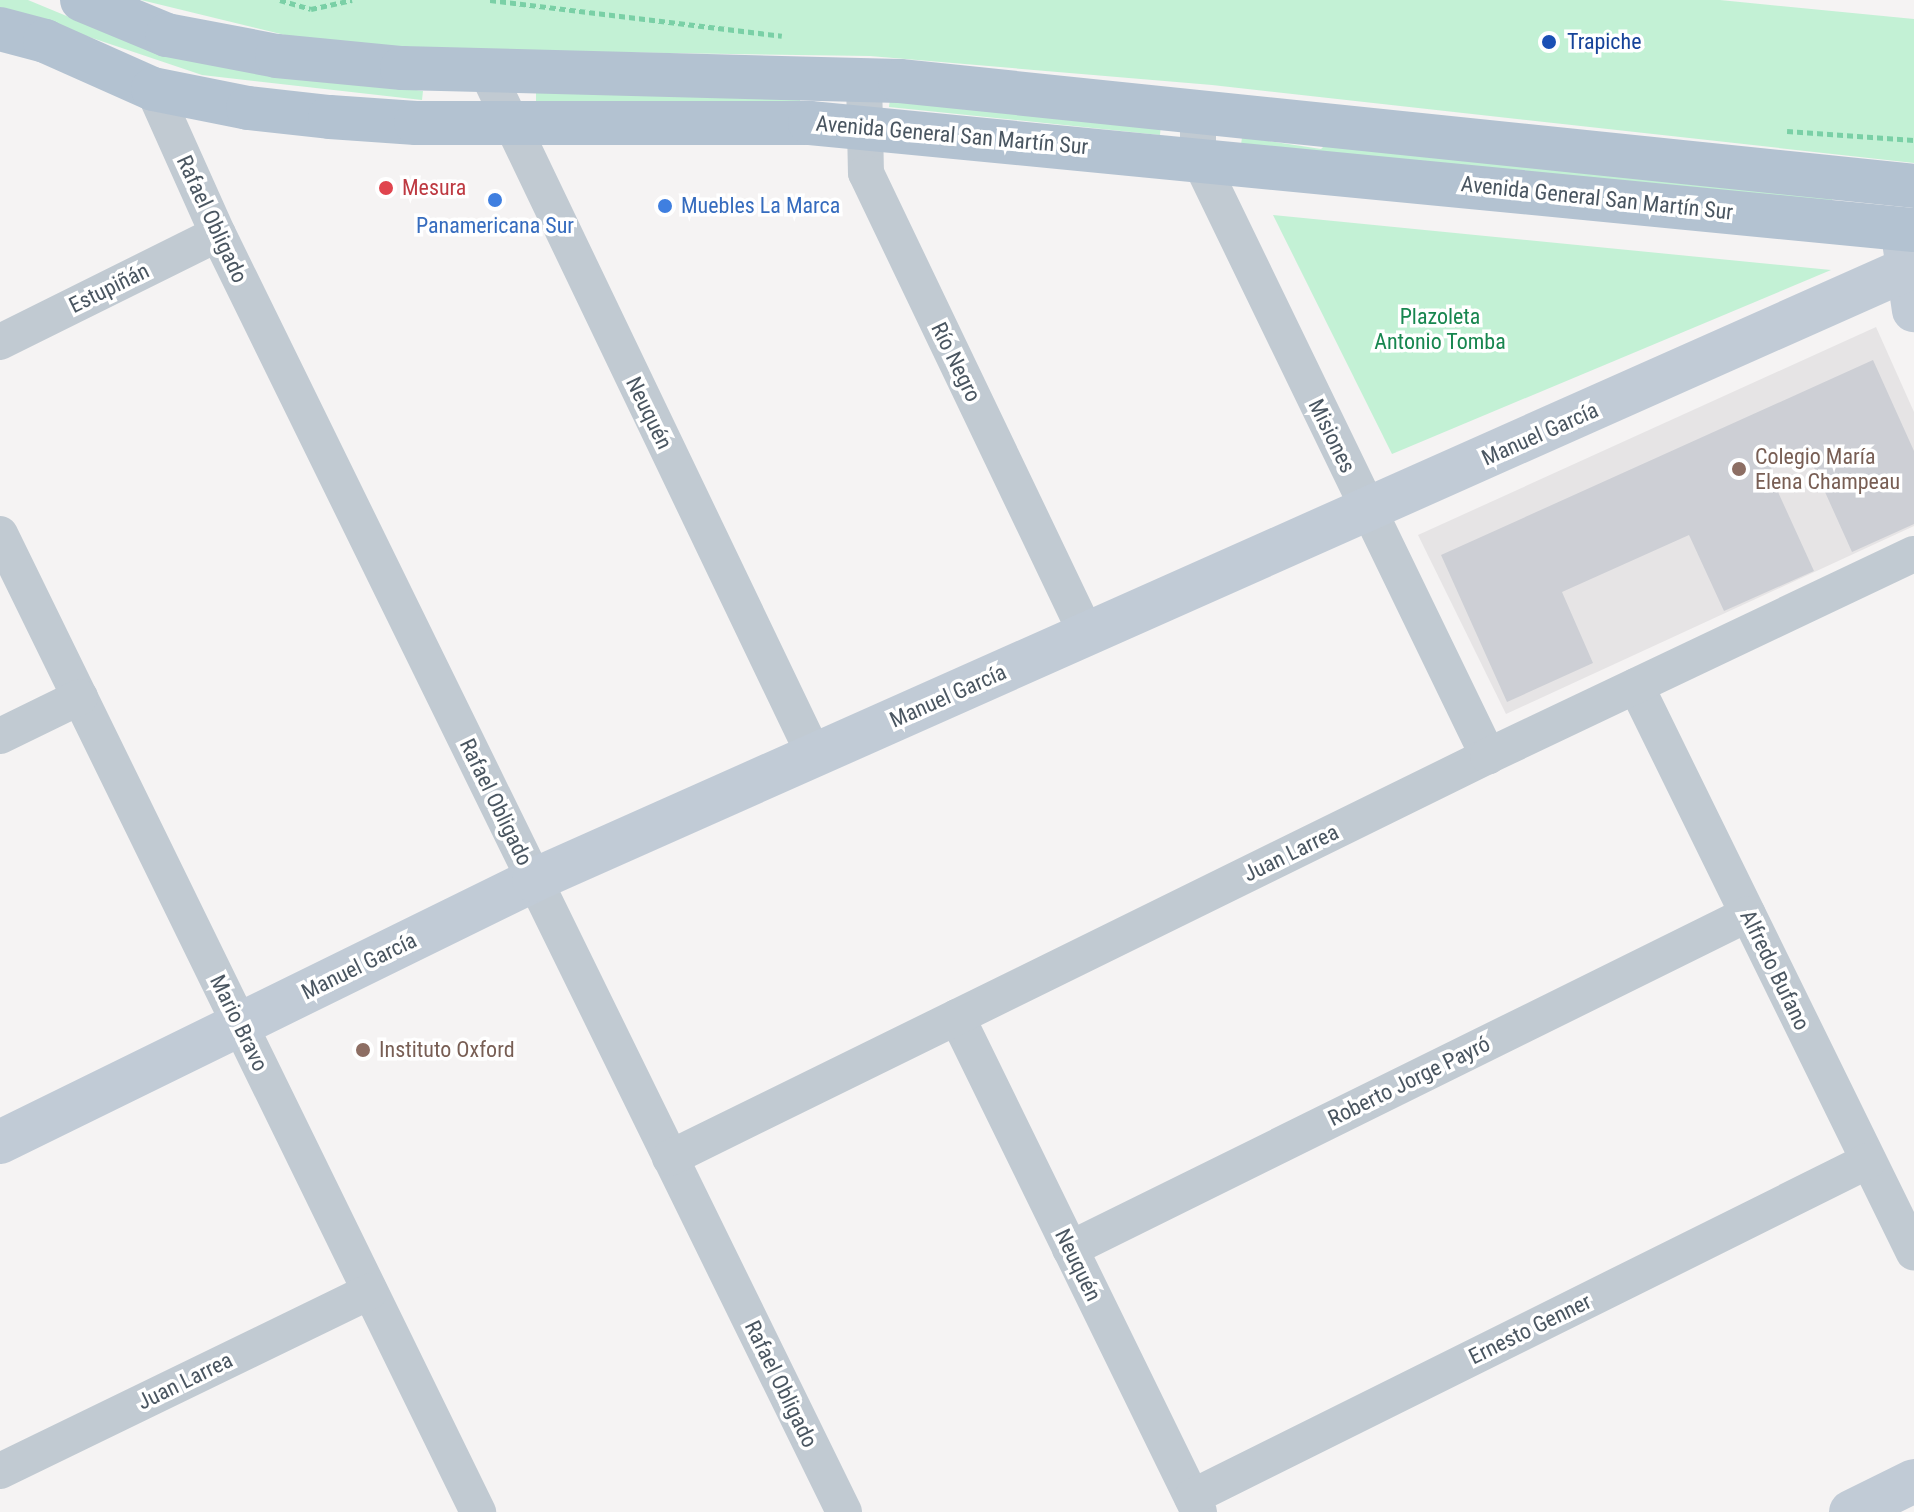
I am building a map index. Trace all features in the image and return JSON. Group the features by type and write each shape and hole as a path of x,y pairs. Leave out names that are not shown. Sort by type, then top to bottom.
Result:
{"main road":[{"name":"Avenida General San Martín Sur","path":"82,0 135,25 249,51 402,68 864,79 1911,186"},
{"name":"Avenida General San Martín Sur","path":"0,29 45,41 153,89 330,117 509,123 864,127 1198,157 1909,260"}],"street":[{"name":"Neuquén","path":"486,70 814,755"},
{"name":"Río Negro","path":"864,79 866,173 1087,635"},
{"name":"Rafael Obligado","path":"153,89 218,234 844,1512"},
{"name":"Misiones","path":"1198,111 1198,157 1488,756"},
{"path":"1909,260 1911,186"},
{"name":"Estupiñán","path":"0,342 218,234"},
{"name":"Manuel García","path":"0,1142 534,880 1369,511 1909,260"},
{"name":"Mario Bravo","path":"0,534 478,1512"},
{"name":"Juan Larrea","path":"670,1158 1488,756 1914,554"},
{"name":"Alfredo Bufano","path":"1636,686 1914,1253"},
{"path":"0,736 80,697"},
{"name":"Roberto Jorge Payró","path":"1070,1249 1748,914"},
{"name":"Neuquén","path":"957,1017 1195,1504"},
{"name":"Ernesto Genner","path":"1195,1504 1868,1161"},
{"name":"Juan Larrea","path":"0,1471 370,1291"},
{"path":"1851,1512 1914,1481"}],"path":[{"path":"280,0 311,9 352,0"}],"shaded area":[{"name":"Colegio María Elena Champeau","path":"1876,327 1914,412 1914,526 1506,714 1418,535"}],"green space":[{"path":"0,0 28,0 151,51 423,91 422,100 202,75 0,7"},
{"path":"141,0 1720,0 1914,19 1914,163 1212,85 870,56 402,49 289,36"},
{"path":"536,90 801,92 800,101 536,102"},
{"path":"890,99 970,110 977,104 1161,123 1160,135 889,107"},
{"path":"1242,137 1321,149 1328,142 1834,194 1830,206 1241,145"},
{"name":"Plazoleta Antonio Tomba","path":"1273,215 1831,270 1392,454"}],"building":[{"name":"Colegio María Elena Champeau","path":"1873,360 1914,451 1914,524 1852,552 1807,452 1768,470 1814,571 1724,611 1689,535 1562,592 1593,663 1507,702 1441,555"}],"place":[{"name":"Trapiche","path":"1549,42"},
{"name":"Mesura","path":"386,188"},
{"name":"Panamericana Sur","path":"495,200"},
{"name":"Muebles La Marca","path":"665,206"},
{"name":"Colegio María Elena Champeau","path":"1739,469"},
{"name":"Instituto Oxford","path":"363,1050"}]}
